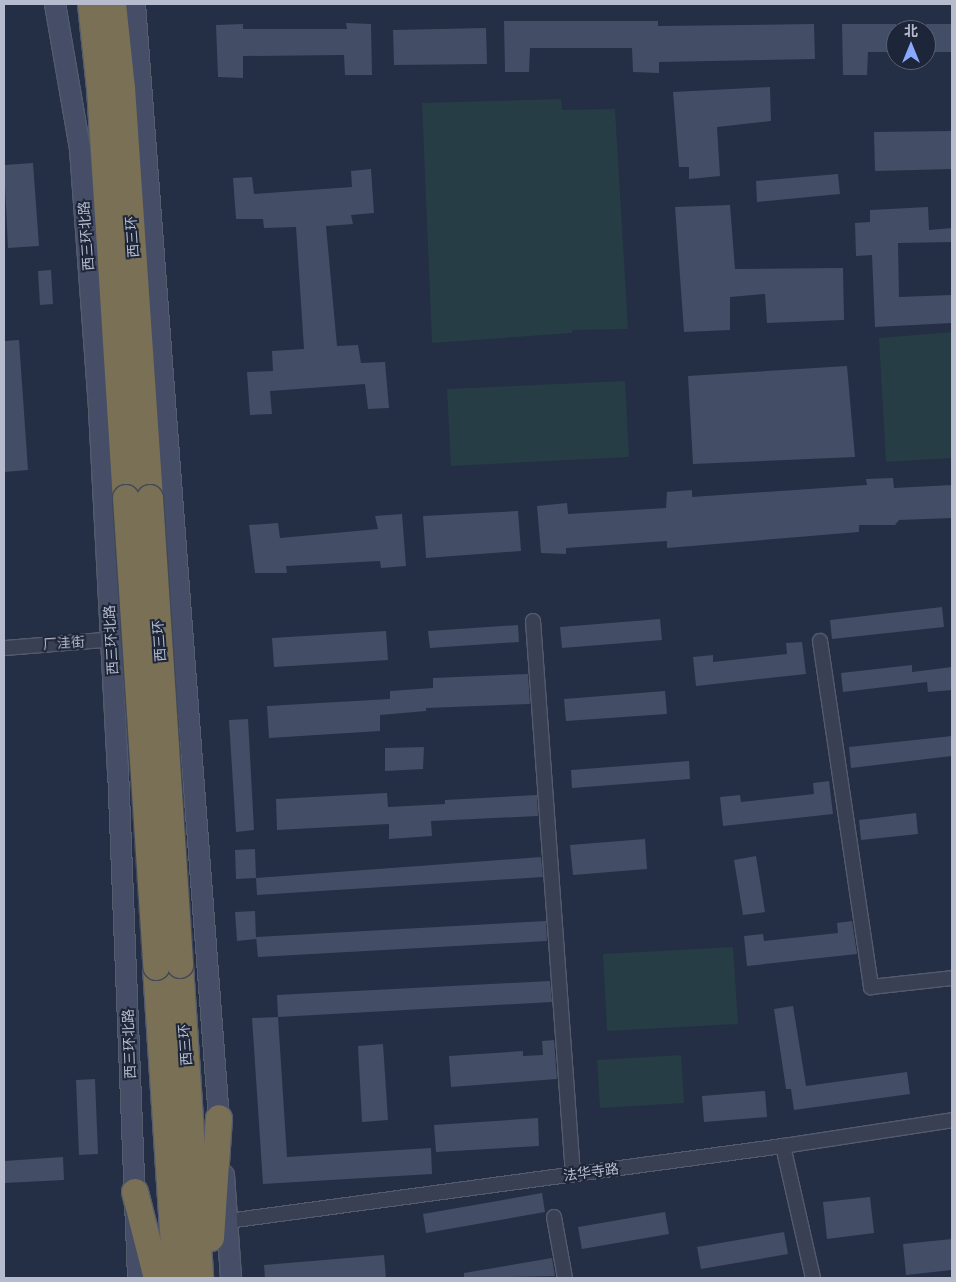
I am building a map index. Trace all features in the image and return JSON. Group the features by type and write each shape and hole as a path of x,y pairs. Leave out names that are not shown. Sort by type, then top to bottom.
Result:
{"highway":[{"name":"西三环","path":"91,4 100,88 168,966 200,1278"},
{"name":"西三环","path":"112,4 122,88 168,966 176,1278"},
{"path":"208,1278 219,1118"},
{"path":"135,1192 157,1278"}],"street":[{"name":"西三环北路","path":"55,4 80,149 99,401 138,1278"},
{"path":"135,4 184,634 231,1278"},
{"path":"533,621 573,1175"},
{"name":"厂洼街","path":"4,648 184,634"},
{"path":"820,641 871,987 952,978"},
{"name":"法华寺路","path":"228,1221 783,1146 952,1120"},
{"path":"783,1146 814,1278"},
{"path":"554,1217 565,1278"}],"shaded area":[{"path":"561,99 562,110 615,109 628,329 572,330 572,333 432,343 422,103"},
{"path":"952,332 952,458 886,462 879,338"},
{"path":"625,381 629,457 451,466 447,389"},
{"path":"733,947 738,1024 607,1031 603,954"},
{"path":"681,1055 684,1103 600,1108 597,1060"}],"building":[{"path":"504,21 658,21 658,26 814,24 815,59 659,62 659,73 633,72 632,48 530,48 529,72 505,72"},
{"path":"346,23 371,24 372,75 345,75 344,55 243,56 243,78 218,77 216,25 243,24 243,29 347,29"},
{"path":"842,24 886,24 886,52 868,52 867,75 843,75"},
{"path":"936,24 952,24 952,52 936,52"},
{"path":"486,28 487,64 394,65 393,30"},
{"path":"770,87 771,121 717,127 720,176 689,179 689,167 679,167 673,92"},
{"path":"952,131 952,169 875,171 874,132"},
{"path":"33,163 39,246 8,248 4,165"},
{"path":"371,169 374,213 351,215 353,224 326,226 337,346 358,345 361,363 385,362 389,408 368,409 365,384 270,391 272,414 250,415 247,372 273,371 272,351 304,349 296,227 264,228 263,219 236,219 233,178 252,177 254,194 352,187 351,171"},
{"path":"838,174 840,194 757,202 756,181"},
{"path":"730,205 735,269 843,268 844,320 767,323 765,294 730,297 730,330 684,332 675,207"},
{"path":"928,207 929,230 952,228 952,242 898,243 899,297 952,295 952,323 875,327 872,255 856,256 855,223 870,222 870,210"},
{"path":"51,270 53,304 40,305 38,271"},
{"path":"19,340 28,470 4,472 4,341"},
{"path":"847,366 855,457 693,464 688,376"},
{"path":"893,478 894,488 952,485 952,518 899,520 895,525 859,525 859,532 667,548 667,541 566,548 566,554 541,553 537,506 567,503 568,514 666,508 667,492 692,490 692,497 867,485 866,479"},
{"path":"518,511 521,551 426,558 423,516"},
{"path":"402,514 406,566 381,568 380,561 286,566 287,573 255,573 249,525 278,523 280,538 378,529 375,516"},
{"path":"942,607 944,627 832,639 830,620"},
{"path":"660,619 662,640 562,648 560,627"},
{"path":"518,625 519,642 430,648 428,631"},
{"path":"386,631 388,660 274,667 272,638"},
{"path":"802,642 806,674 696,686 693,657 713,655 713,662 787,654 786,643"},
{"path":"912,665 912,672 952,667 952,690 928,692 927,682 843,692 841,673"},
{"path":"528,674 530,704 426,708 426,711 380,715 380,731 269,738 267,706 390,699 390,691 433,688 433,678"},
{"path":"665,691 667,714 566,721 564,699"},
{"path":"248,719 254,830 236,832 229,720"},
{"path":"952,736 952,756 851,768 849,747"},
{"path":"424,747 423,769 385,771 385,748"},
{"path":"689,761 690,779 572,788 571,770"},
{"path":"829,781 833,814 723,826 720,797 740,795 741,802 814,794 813,783"},
{"path":"387,793 388,807 445,804 445,800 537,795 538,816 431,821 432,836 389,839 389,824 277,830 276,799"},
{"path":"916,813 918,834 861,840 859,820"},
{"path":"645,839 647,869 573,875 570,845"},
{"path":"255,849 256,878 236,879 235,850"},
{"path":"756,856 765,912 743,915 734,860"},
{"path":"541,857 543,877 257,895 256,878"},
{"path":"255,911 256,939 237,941 235,912"},
{"path":"546,921 547,941 258,957 256,937"},
{"path":"852,921 857,954 747,966 744,936 763,934 764,941 838,933 837,923"},
{"path":"550,981 552,1002 278,1017 277,995"},
{"path":"793,1006 806,1086 907,1072 910,1094 794,1110 791,1089 786,1089 774,1009"},
{"path":"278,1017 287,1157 431,1148 432,1174 263,1184 252,1018"},
{"path":"554,1040 557,1079 451,1087 449,1056 523,1051 523,1056 543,1055 542,1041"},
{"path":"383,1044 388,1120 362,1122 358,1046"},
{"path":"95,1079 98,1154 79,1155 76,1080"},
{"path":"765,1091 767,1117 704,1122 702,1096"},
{"path":"538,1118 539,1146 436,1152 434,1125"},
{"path":"63,1157 64,1180 4,1183 4,1161"},
{"path":"542,1193 545,1212 426,1233 423,1214"},
{"path":"870,1197 874,1233 827,1239 823,1202"},
{"path":"665,1212 669,1234 582,1249 578,1227"},
{"path":"784,1232 788,1254 701,1269 697,1247"},
{"path":"952,1239 952,1270 906,1275 903,1244"},
{"path":"384,1255 386,1278 265,1278 264,1265"},
{"path":"552,1258 555,1276 464,1278 464,1273"}]}
